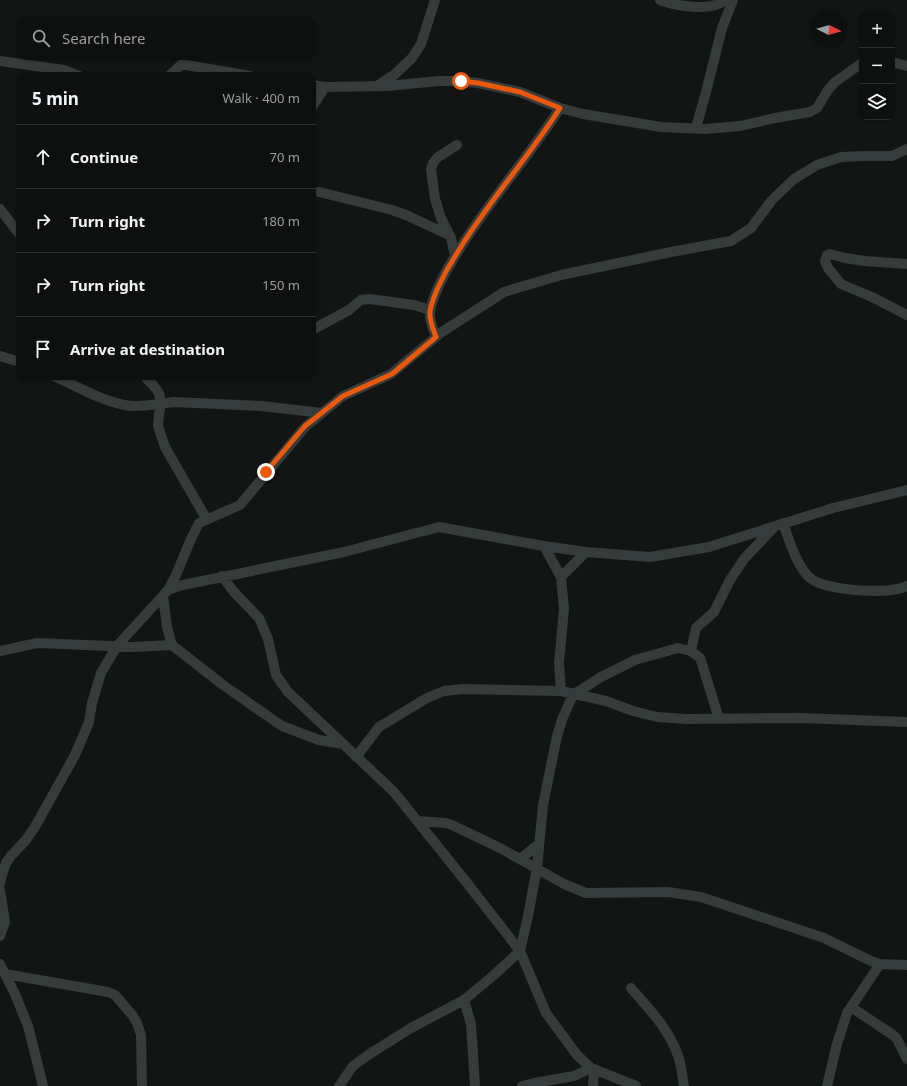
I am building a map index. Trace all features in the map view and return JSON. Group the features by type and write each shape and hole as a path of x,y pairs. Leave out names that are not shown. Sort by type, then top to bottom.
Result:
{"street":[{"path":"376,87 394,75 412,58 421,44 435,0"},
{"path":"660,0 686,7 708,6 722,3 724,0"},
{"path":"696,128 722,28 733,0"},
{"path":"0,61 69,72"},
{"path":"895,63 907,66"},
{"path":"173,72 181,65 227,72"},
{"path":"316,86 376,87 439,81 461,81 520,92 560,108 583,114 661,127 705,129 740,126 810,112 817,108 828,90 835,82 859,65"},
{"path":"316,101 325,87"},
{"path":"436,337 430,318 430,310 444,275 485,209 544,134 560,108"},
{"path":"455,256 450,237 441,218 435,199 432,169 433,163 438,156 457,145"},
{"path":"0,884 6,863 26,840 75,755 89,722 92,703 101,673 117,646 165,593 176,575 191,539 200,523 240,505 305,426 343,396 392,374 442,332 504,292 561,275 731,241 751,228 772,200 794,179 816,165 841,157 892,156 907,149"},
{"path":"319,192 392,210 406,215 450,237 465,239"},
{"path":"0,209 16,230"},
{"path":"907,264 865,262 830,254 827,255 825,261 828,268 841,284 872,297 907,315"},
{"path":"316,328 349,310 361,300 370,299 414,305 430,310"},
{"path":"0,356 16,361"},
{"path":"62,380 85,391 114,402 132,406 174,402 261,406 322,413"},
{"path":"148,380 159,393 161,403 158,426 165,448 207,520"},
{"path":"165,593 178,586 344,552 440,527 544,546 586,552 650,557 709,548 832,508 907,490"},
{"path":"779,525 801,567 811,579 842,589 883,591 904,588 907,586"},
{"path":"691,651 696,628 714,612 722,599 730,580 744,559 779,525"},
{"path":"544,546 561,577 564,609 559,663 561,692"},
{"path":"561,577 586,552"},
{"path":"222,576 234,592 259,618 268,639 276,675 288,692 394,792 520,951 546,1013 577,1055 592,1069 636,1086"},
{"path":"165,593 167,627 172,645 223,685 282,726 319,740 343,744"},
{"path":"0,651 38,644 117,646 172,645"},
{"path":"339,1086 353,1066 411,1028 464,1000 520,951 537,868 543,805 557,736 563,717 573,695 601,677 635,660 678,648 691,651 700,658 719,719"},
{"path":"356,756 379,727 427,698 444,691 463,689 561,692 606,701 633,711 657,717 686,720 800,718 907,722"},
{"path":"417,821 446,823 452,825 520,859 564,884 586,893 668,892 701,897 824,938 880,964 907,965"},
{"path":"520,859 539,844"},
{"path":"0,860 11,856"},
{"path":"0,890 5,922 0,936"},
{"path":"0,964 15,994 28,1026 43,1086"},
{"path":"827,1086 847,1013 880,964"},
{"path":"5,974 108,992 115,995 133,1016 141,1035 142,1086"},
{"path":"631,988 672,1040 679,1058 684,1086"},
{"path":"464,1000 471,1024 475,1086"},
{"path":"851,1007 893,1035 897,1039 907,1059"},
{"path":"522,1086 574,1076 592,1069"},
{"path":"592,1069 593,1086"}],"route":[{"path":"266,472 305,426 343,396 392,374 436,337 430,318 430,310 444,275 485,209 544,134 560,108 520,92 461,81"}]}
